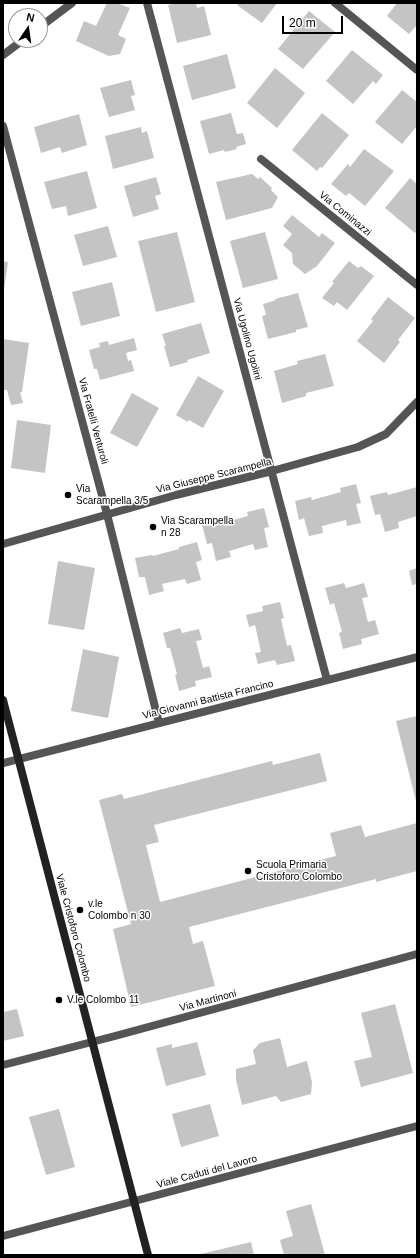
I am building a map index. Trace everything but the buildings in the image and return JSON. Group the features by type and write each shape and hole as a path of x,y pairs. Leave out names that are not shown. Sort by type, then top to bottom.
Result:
{"street":[{"path":"48,21 72,3"},
{"name":"Via Ugolino Ugolini","path":"148,3 327,680"},
{"path":"336,3 417,70"},
{"path":"3,55 12,48"},
{"name":"Via Fratelli Venturoli","path":"3,126 107,514 159,723"},
{"name":"Via Cominazzi","path":"261,159 417,285"},
{"name":"Via Giuseppe Scarampella","path":"3,544 107,514 358,447 386,434 417,402"},
{"name":"Via Giovanni Battista Francino","path":"3,763 417,657"},
{"name":"Viale Cristoforo Colombo","path":"3,700 148,1255"},
{"name":"Via Martinoni","path":"3,1065 417,954"},
{"name":"Viale Caduti del Lavoro","path":"3,1236 417,1126"}],"place":[{"name":"Via Scarampella 3/5","path":"68,495"},
{"name":"Via Scarampella n 28","path":"153,527"},
{"name":"Scuola Primaria Cristoforo Colombo","path":"248,871"},
{"name":"v.le Colombo n 30","path":"80,910"},
{"name":"V.le Colombo 11","path":"59,1000"}]}
